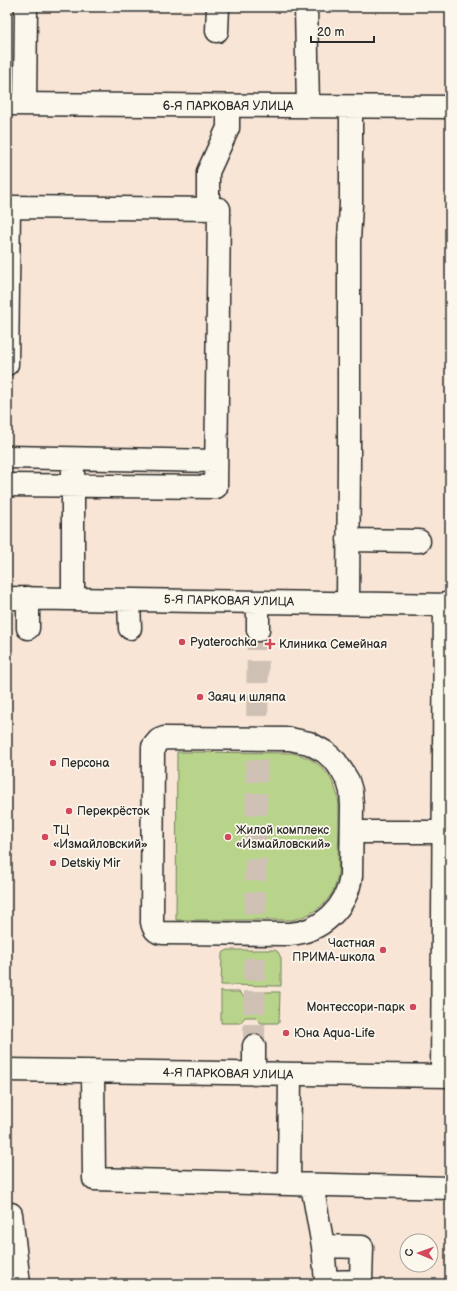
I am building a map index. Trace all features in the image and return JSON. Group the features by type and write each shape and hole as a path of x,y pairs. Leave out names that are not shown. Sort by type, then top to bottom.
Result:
{"street":[{"path":"16,104 26,7"},
{"path":"217,31 218,7"},
{"path":"306,7 308,106"},
{"name":"6-Я ПАРКОВАЯ УЛИЦА","path":"16,104 450,107"},
{"path":"208,208 208,172 228,128 228,106"},
{"path":"348,602 348,241 351,107"},
{"path":"7,364 8,206 219,209 216,488 7,485"},
{"path":"7,457 216,461"},
{"path":"73,458 73,599"},
{"path":"348,540 419,541"},
{"name":"5-Я ПАРКОВАЯ УЛИЦА","path":"7,598 447,604"},
{"path":"28,598 28,628"},
{"path":"130,600 130,628"},
{"path":"258,602 258,630"},
{"path":"446,1076 443,840 447,604"},
{"path":"168,738 290,739 312,744 333,758 348,781 352,799 352,839 351,876 347,894 342,904 335,912 324,922 314,928 304,932 289,934 158,932 153,927 152,922 154,744 159,740 168,738"},
{"path":"352,839 443,840"},
{"path":"254,1046 254,1074"},
{"name":"4-Я ПАРКОВАЯ УЛИЦА","path":"7,1070 446,1076"},
{"path":"93,1072 94,1179 450,1188"},
{"path":"289,1184 290,1074"},
{"path":"312,1185 323,1246"},
{"path":"7,1214 11,1214 18,1284"}],"green space":[{"path":"177,752 292,753 311,760 325,771 331,779 338,796 338,868 337,880 331,895 320,907 307,915 291,920 176,920"},
{"path":"228,950 275,950 278,952 281,958 281,986 221,985 222,955"},
{"path":"221,990 224,992 239,992 244,997 257,997 262,992 280,992 279,1023 261,1023 256,1017 245,1017 240,1023 221,1023"}],"tunnel":[{"path":"254,1046 258,630"}],"place":[{"name":"Pyaterochka","path":"182,642"},
{"name":"Клиника Семейная","path":"270,644"},
{"name":"Заяц и шляпа","path":"200,697"},
{"name":"Персона","path":"53,763"},
{"name":"Перекрёсток","path":"69,811"},
{"name":"ТЦ «Измайловский»","path":"45,837"},
{"name":"Жилой комплекс «Измайловский»","path":"228,837"},
{"name":"Detskiy Mir","path":"53,863"},
{"name":"Частная ПРИМА-школа","path":"383,950"},
{"name":"Монтессори-парк","path":"413,1007"},
{"name":"Юна Aqua-Life","path":"286,1033"}]}
